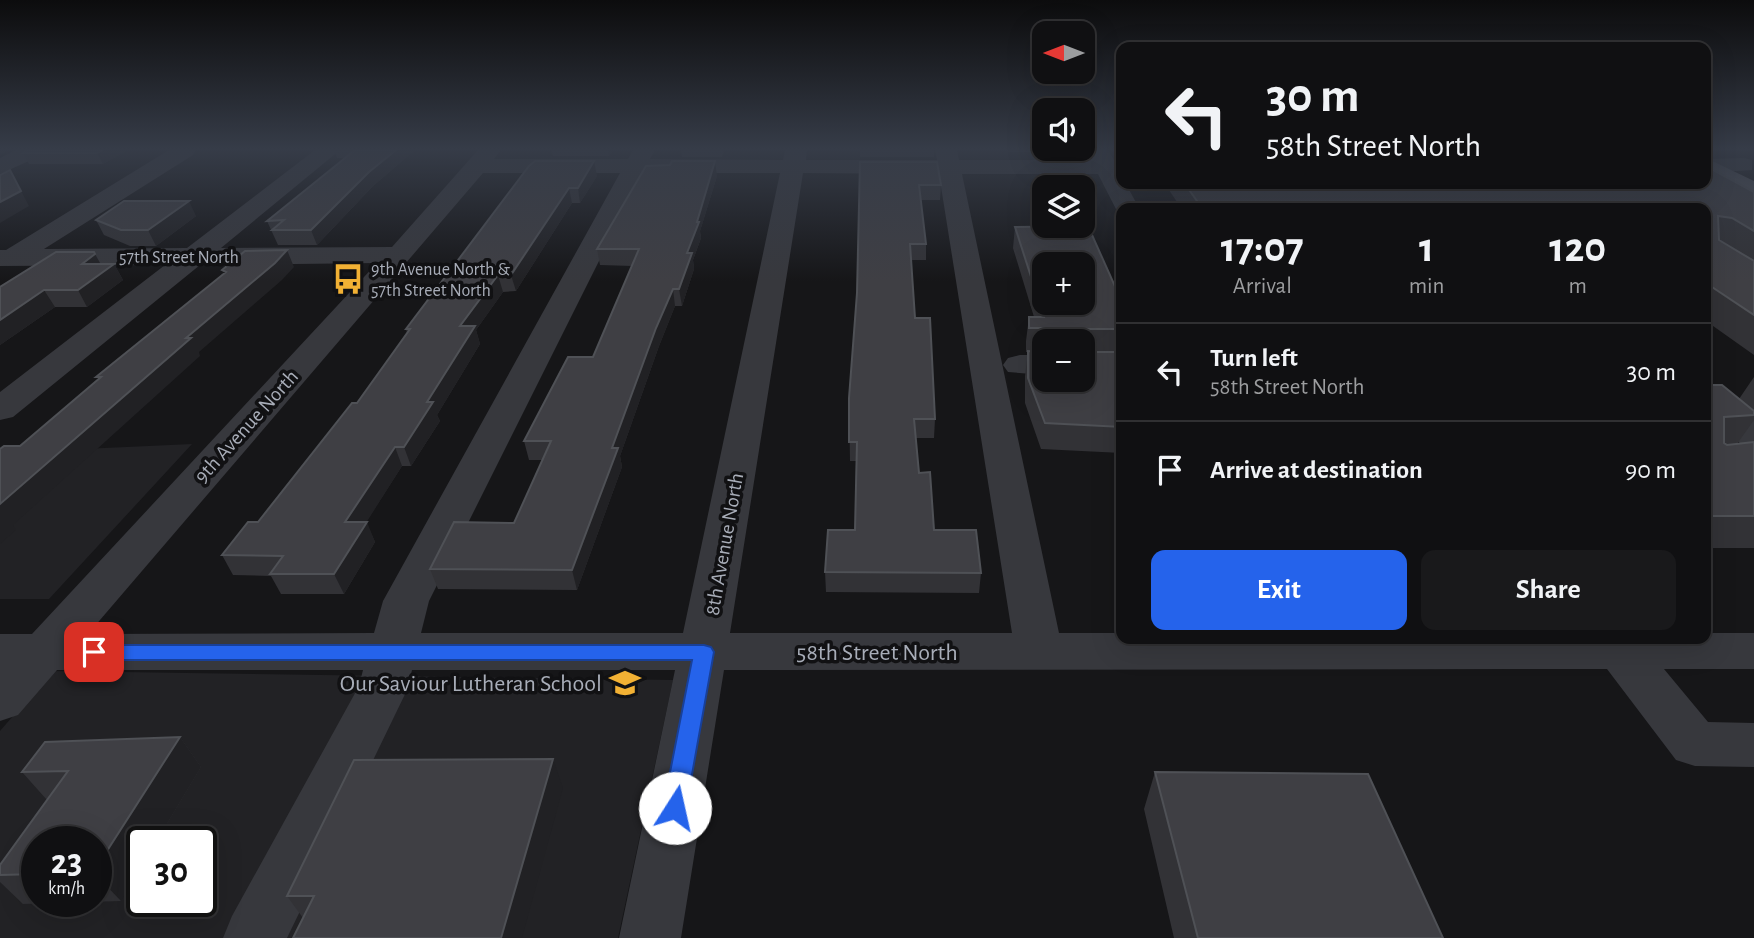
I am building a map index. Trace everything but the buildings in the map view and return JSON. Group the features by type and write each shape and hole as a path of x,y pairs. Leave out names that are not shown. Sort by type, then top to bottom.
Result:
{"street":[{"path":"4,261 114,194"},
{"path":"0,409 274,194"},
{"name":"9th Avenue North","path":"0,701 22,652 400,256 453,194"},
{"path":"254,938 383,688 405,601 621,194"},
{"name":"8th Avenue North","path":"650,938 787,194"},
{"path":"955,194 1039,653"},
{"name":"57th Street North","path":"4,261 400,256"},
{"path":"1711,404 1745,451"},
{"name":"58th Street North","path":"22,652 1620,652 1680,645 1754,651"},
{"path":"1620,652 1695,744 1754,745"}],"shaded area":[{"path":"192,444 49,599 0,599 0,463 17,452"},
{"path":"52,671 673,680 618,938 0,938 0,731"}],"place":[{"name":"9th Avenue North & 57th Street North","path":"348,279"},
{"name":"Our Saviour Lutheran School","path":"625,683"}],"route":[{"path":"94,652 704,652 675,808"}]}
